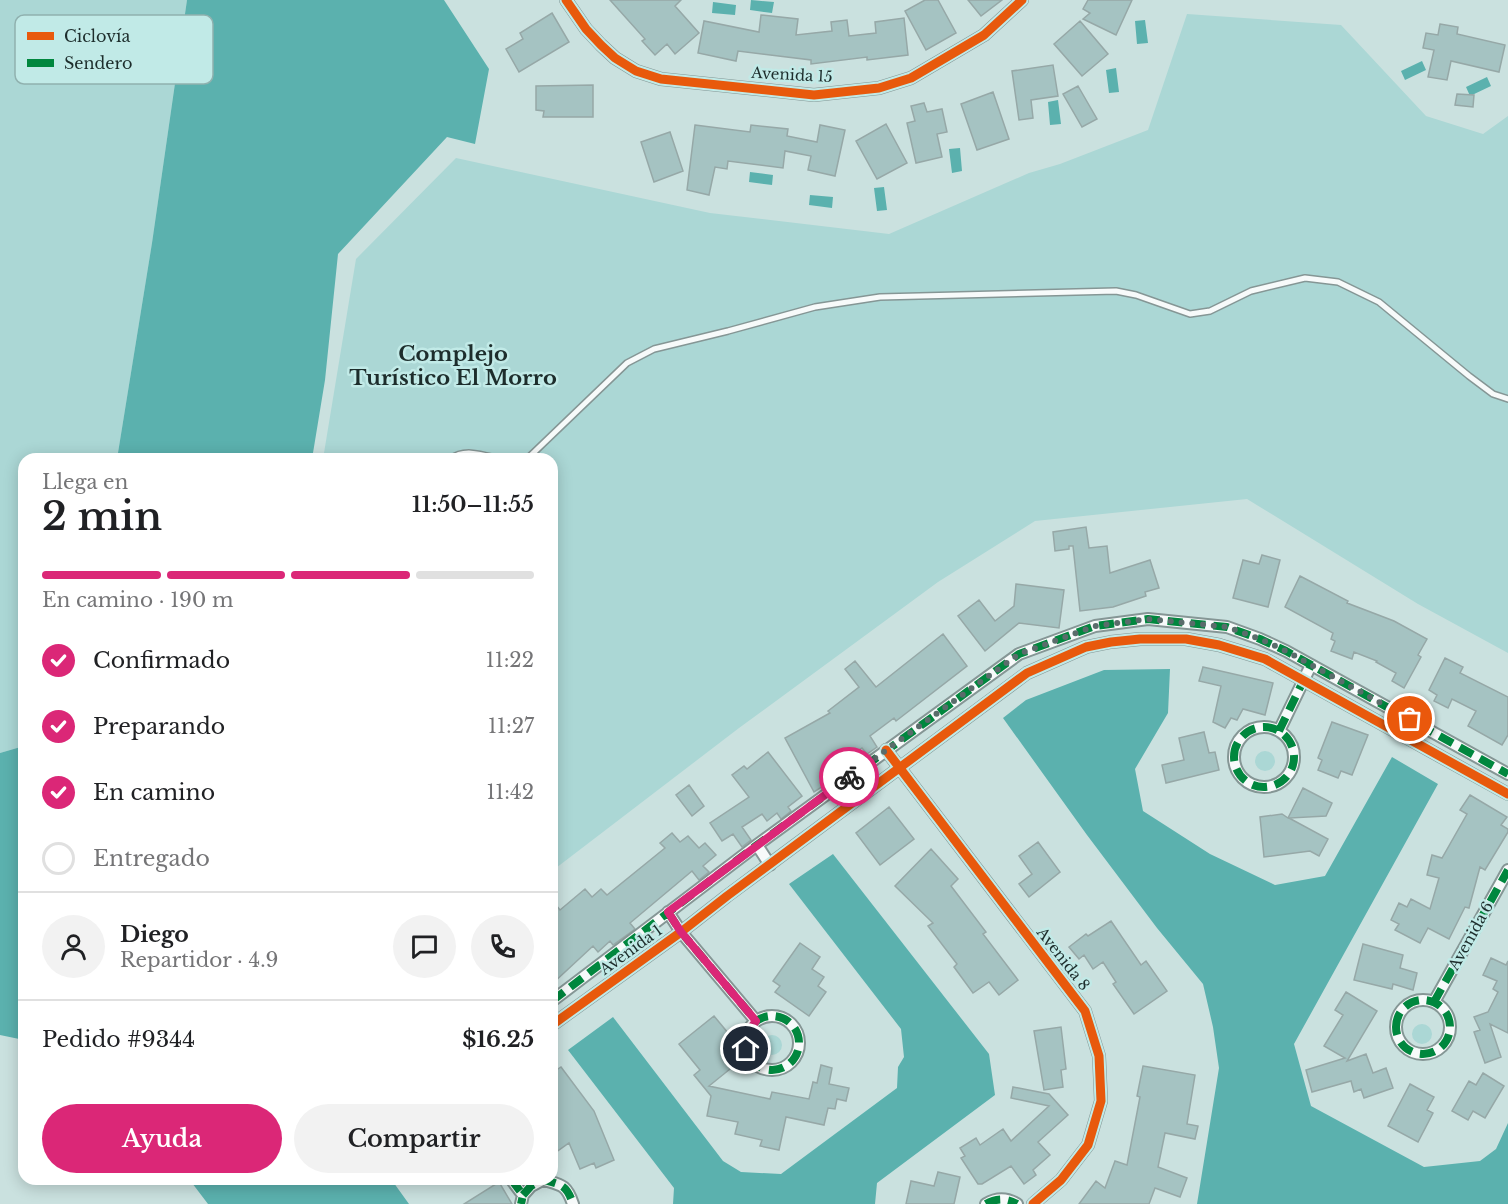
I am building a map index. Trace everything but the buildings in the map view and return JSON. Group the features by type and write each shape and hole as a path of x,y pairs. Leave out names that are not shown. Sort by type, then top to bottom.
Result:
{"street":[{"name":"Avenida 15","path":"566,0 586,29 601,45 615,58 636,71 661,79 814,95 879,88 911,78 984,35 1022,0"},
{"name":"Avenida 1","path":"558,996 757,845 1019,654 1095,626 1148,619 1227,627 1260,639 1311,665 1508,774"},
{"path":"1068,635 1072,653"},
{"name":"Avenida 1","path":"558,1021 681,932 1027,673 1086,647 1140,639 1186,639 1220,645 1265,659 1508,794"},
{"path":"1279,731 1311,665"},
{"path":"1264,727 1279,731 1293,749 1291,772 1280,783 1273,786 1265,788 1250,784 1236,766 1235,750 1238,743 1249,732 1256,729 1264,727"},
{"name":"Avenida 8","path":"886,750 1085,1011 1099,1056 1101,1101 1088,1144 1062,1180 1033,1204"},
{"path":"757,845 770,865"},
{"name":"Avenida 6","path":"1434,1002 1508,870"},
{"path":"668,912 681,932 756,1021"},
{"path":"570,987 582,1004"},
{"path":"1419,1000 1434,1002 1449,1019 1449,1035 1440,1048 1434,1052 1419,1054 1411,1052 1405,1048 1396,1035 1395,1027 1400,1012 1405,1006 1419,1000"},
{"path":"778,1017 791,1024 796,1030 799,1046 793,1060 788,1065 766,1070 753,1062 746,1049 745,1041 747,1033 756,1021 778,1017"},
{"path":"558,1183 568,1190 573,1204"},
{"path":"514,1185 522,1199 533,1185"},
{"path":"986,1204 996,1199 1004,1199 1017,1204"}],"lane":[{"path":"533,453 627,363 654,349 815,307 880,297 1116,291 1136,294 1190,314 1210,311 1251,291 1305,278 1338,282 1379,302 1469,376 1494,394 1508,399"}],"shaded area":[{"path":"0,0 187,0 185,15 15,15 15,84 175,84 118,453 18,453 18,748 0,753"},
{"path":"1187,14 1341,25 1426,116 1483,134 1508,116 1508,653 1418,604 1247,499 1035,521 938,582 739,728 558,866 558,453 324,453 356,259 456,158 710,213 889,234 1029,173 1060,164 1148,130"},
{"path":"1265,751 1272,754 1275,761 1272,768 1265,771 1258,768 1255,761 1258,754"},
{"path":"1422,1024 1429,1027 1432,1034 1429,1041 1422,1044 1415,1041 1412,1034 1415,1027"},
{"path":"772,1035 779,1038 782,1045 779,1052 772,1055 765,1052 762,1045 765,1038"}],"water":[{"path":"187,0 444,0 489,69 475,144 447,137 338,254 325,380 313,453 118,453 175,84 213,84 213,15 185,15"},
{"path":"751,0 774,2 772,13 750,10"},
{"path":"713,2 736,5 735,15 712,13"},
{"path":"1145,20 1148,43 1137,44 1135,21"},
{"path":"1422,61 1426,70 1405,80 1401,71"},
{"path":"1116,68 1119,92 1109,93 1106,70"},
{"path":"1487,77 1491,86 1470,96 1466,87"},
{"path":"1058,100 1061,124 1050,125 1048,102"},
{"path":"960,148 962,171 952,173 949,149"},
{"path":"750,172 773,175 772,185 749,182"},
{"path":"884,187 887,210 877,211 874,188"},
{"path":"810,195 833,197 832,208 809,205"},
{"path":"1170,669 1168,713 1135,769 1143,811 1210,854 1275,885 1325,876 1392,757 1438,784 1294,1044 1311,1106 1424,1167 1480,1161 1496,1149 1508,1123 1508,1204 1197,1204 1219,1068 1203,984 1157,928 1087,835 1003,718 1026,700 1104,670"},
{"path":"18,748 18,1039 0,1035 0,753"},
{"path":"833,854 989,1054 995,1095 877,1183 875,1204 673,1204 674,1188 568,1050 613,1017 723,1161 741,1172 781,1174 897,1088 898,1067 904,1057 901,1029 789,884"},
{"path":"194,1185 395,1185 409,1204 208,1204"}],"marked path":[{"path":"558,996 757,845 1019,654 1095,626 1148,619 1227,627 1286,651 1508,774"},
{"path":"1279,731 1311,665"},
{"path":"1264,727 1281,732 1289,740 1294,757 1289,774 1281,782 1264,787 1247,782 1239,774 1234,757 1239,740 1247,732 1264,727"},
{"path":"1434,1002 1508,870"},
{"path":"668,912 681,932 756,1021"},
{"path":"1418,1000 1428,1000 1438,1004 1446,1012 1450,1027 1446,1042 1438,1050 1428,1054 1418,1054 1408,1050 1400,1042 1396,1032 1396,1022 1400,1012 1408,1004 1418,1000"},
{"path":"772,1016 782,1018 791,1024 797,1033 799,1043 797,1053 791,1062 782,1068 772,1070 762,1068 753,1062 747,1053 745,1043 747,1033 753,1024 762,1018 772,1016"},
{"path":"558,1184 565,1188 573,1204"},
{"path":"516,1185 523,1195 521,1204"},
{"path":"523,1195 533,1185"},
{"path":"986,1204 1002,1200 1017,1204"}],"cycle path":[{"path":"566,0 586,29 601,45 615,58 636,71 661,79 814,95 879,88 911,78 984,35 1022,0"},
{"path":"558,1021 681,932 1027,673 1086,647 1140,639 1186,639 1219,645 1265,659 1508,794"},
{"path":"886,750 1085,1011 1099,1056 1101,1101 1088,1145 1061,1180 1033,1204"}],"way so far":[{"path":"849,777 1019,654 1095,626 1148,619 1227,627 1260,639 1410,719"}],"district":[{"name":"Complejo Turístico El Morro","path":"453,366"}],"route":[{"path":"746,1049 747,1033 756,1021 681,932 668,912 849,777"}]}
